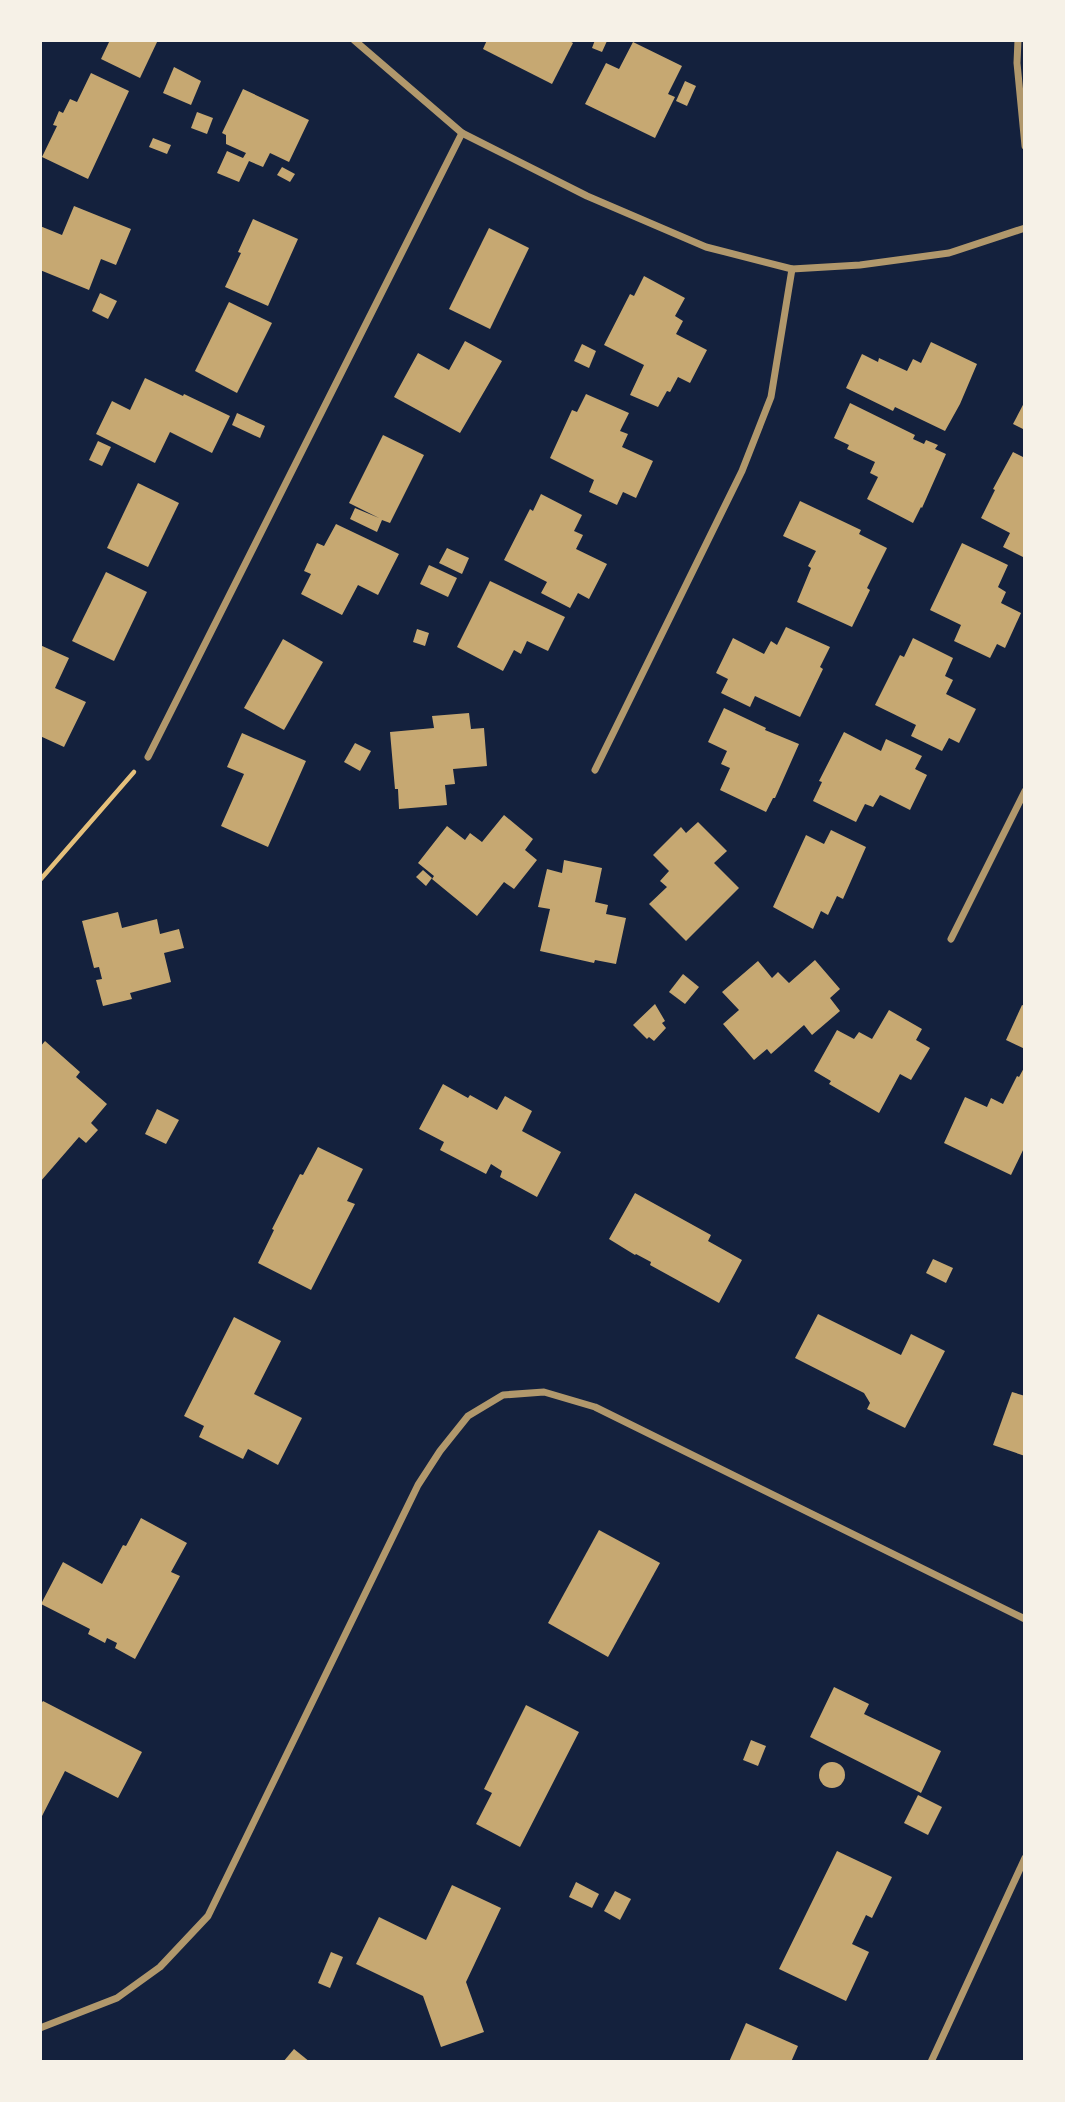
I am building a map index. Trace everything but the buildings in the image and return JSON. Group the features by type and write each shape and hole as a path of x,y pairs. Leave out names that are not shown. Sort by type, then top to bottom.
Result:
{"street":[{"path":"354,40 462,133 587,196 706,247 792,270 860,265 948,253 1025,228"},
{"path":"1018,40 1017,63 1025,146"},
{"path":"148,757 462,133"},
{"path":"595,770 747,459 771,397 792,270"},
{"path":"951,939 1025,791"},
{"path":"40,2028 117,1998 160,1967 208,1916 418,1485 440,1451 468,1416 503,1395 544,1392 596,1408 1025,1619"},
{"path":"931,2062 1025,1858"}],"path":[{"path":"40,880 148,757"}]}
